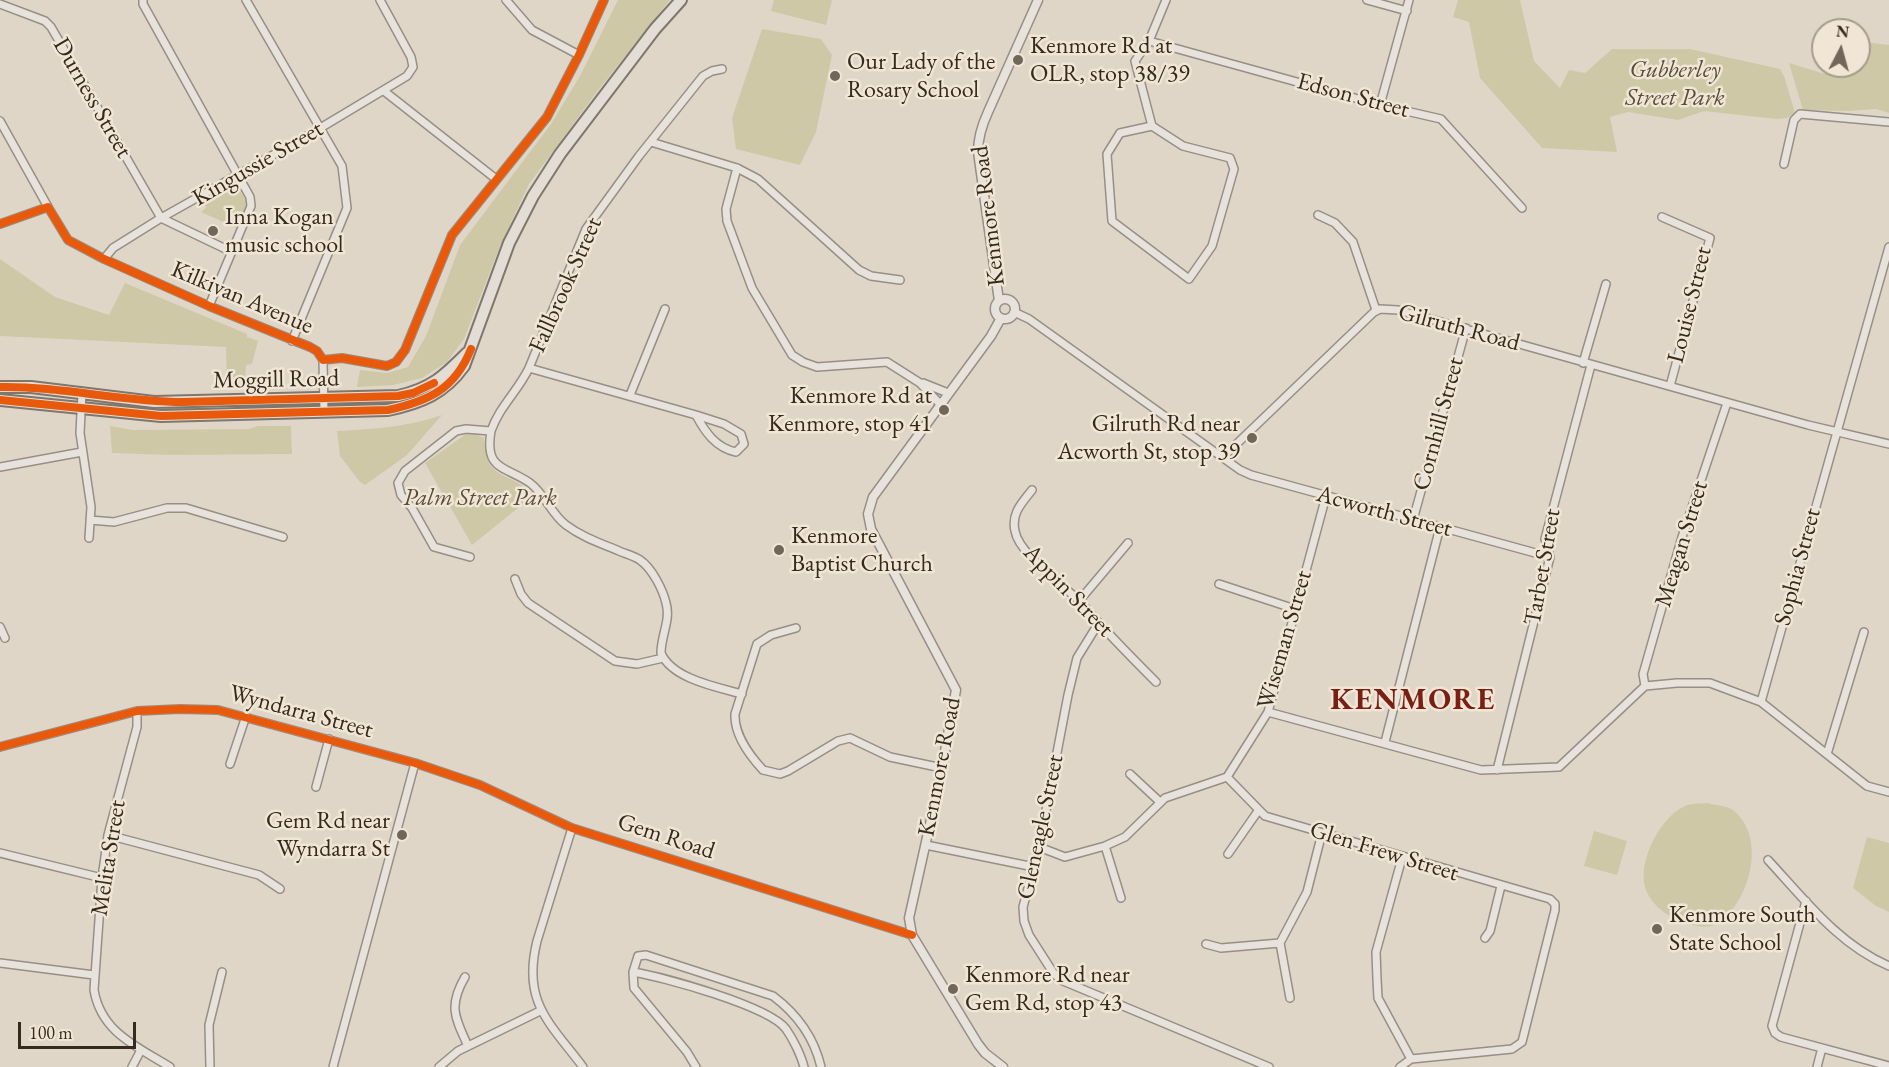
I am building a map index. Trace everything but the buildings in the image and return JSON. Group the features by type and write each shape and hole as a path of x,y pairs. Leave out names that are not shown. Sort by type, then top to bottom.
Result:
{"main road":[{"name":"Moggill Road","path":"0,400 160,416 388,410 416,404 436,393 458,375 464,366 509,243 533,196 560,154 667,14 681,0"},
{"name":"Moggill Road","path":"0,387 31,387 154,402 399,396 413,393 440,380 471,349"}],"street":[{"path":"143,0 143,4 250,197 251,206 209,306"},
{"path":"246,0 342,166 345,177 347,208 292,340"},
{"name":"Kingussie Street","path":"104,259 112,248 161,218 407,76 413,65 411,57 380,0"},
{"path":"506,0 532,30 579,55"},
{"name":"Kilkivan Avenue","path":"323,360 342,358 387,366 396,362 405,350 452,236 547,117 604,0"},
{"name":"Kenmore Road","path":"999,301 978,142 980,130 1038,0"},
{"path":"1152,126 1120,133 1107,154 1112,221 1189,279 1212,246 1234,169 1230,158 1183,146 1152,126 1136,61 1149,41 1166,0"},
{"path":"1367,0 1407,11"},
{"path":"1380,105 1409,0"},
{"name":"Durness Street","path":"0,4 45,21 51,27 161,218"},
{"name":"Edson Street","path":"1149,41 1380,105 1441,119 1521,208"},
{"name":"Fallbrook Street","path":"491,430 497,414 519,388 529,368 586,229 703,76 722,69"},
{"path":"384,91 496,179"},
{"path":"1784,164 1794,120 1800,114 1889,122"},
{"name":"Kilkivan Avenue","path":"0,122 68,240 104,259 209,306 317,351 323,360 324,412"},
{"path":"651,142 737,168 758,179 859,270 871,276 900,280"},
{"path":"737,168 726,209 727,221 752,288 792,355 817,367 887,362 920,382 948,393"},
{"path":"0,224 48,207"},
{"path":"1318,214 1335,223 1353,243 1376,310"},
{"name":"Louise Street","path":"1662,217 1710,238 1670,386"},
{"path":"161,218 232,252"},
{"name":"Sophia Street","path":"1761,702 1837,432 1885,279 1889,247"},
{"path":"1583,363 1606,284"},
{"path":"1005,300 1014,306 1014,312 1010,318 1001,318 995,312 999,301 1005,300"},
{"path":"630,395 665,309"},
{"name":"Gilruth Road","path":"1223,457 1376,310 1393,309 1727,403 1889,444"},
{"path":"1014,312 1029,319 1223,457"},
{"name":"Kenmore Road","path":"912,935 909,918 942,768 956,690 871,529 868,514 873,497 991,336 1001,318"},
{"name":"Cornhill Street","path":"1413,519 1466,328"},
{"name":"Tarbet Street","path":"1497,770 1550,557 1545,539 1591,365"},
{"path":"529,368 696,414 724,424 741,434 744,444 736,452 724,450 705,432 696,414"},
{"path":"920,382 940,404"},
{"path":"81,393 82,452 91,507 89,538"},
{"name":"Meagan Street","path":"1644,686 1642,675 1682,537 1727,403"},
{"path":"470,557 434,547 412,508 401,495 398,483 405,471 456,431 491,430 489,439 496,464 532,485 563,523 589,539 640,560 647,567 666,602 667,622 661,647 663,657 670,665 698,682 742,694"},
{"path":"0,467 82,452"},
{"name":"Acworth Street","path":"1223,457 1251,475 1550,557"},
{"name":"Appin Street","path":"1032,490 1015,511 1015,531 1023,548 1079,601 1098,624 1156,682"},
{"name":"Wiseman Street","path":"1227,777 1268,712 1326,496"},
{"path":"90,520 114,522 167,508 186,508 283,537"},
{"path":"1385,742 1440,527"},
{"path":"1079,601 1128,543"},
{"path":"516,579 521,594 528,603 606,656 624,664 638,664 663,657"},
{"path":"1219,584 1295,609"},
{"name":"Gleneagle Street","path":"1098,624 1077,658 1068,695 1039,847 1023,907 1024,921 1029,935 1054,974 1063,981 1269,1067"},
{"path":"0,627 5,638"},
{"path":"796,628 771,635 757,644 735,714 738,733 763,770 780,774 838,741 850,738 890,757 942,768"},
{"path":"1827,754 1864,632"},
{"path":"1268,712 1385,742 1480,770 1559,767 1644,686 1710,683 1761,702 1867,786 1889,792"},
{"name":"Wyndarra Street","path":"0,747 137,711 218,710 415,763"},
{"name":"Melita Street","path":"137,711 137,727 108,836 94,975 96,1005 108,1026 141,1050"},
{"path":"230,764 246,716"},
{"path":"316,788 329,739"},
{"path":"333,1067 415,763"},
{"name":"Gem Road","path":"415,763 480,785 572,828 912,935"},
{"path":"1130,774 1160,802"},
{"path":"1039,847 1065,856 1105,846 1125,837 1160,802 1173,794 1227,777"},
{"name":"Glen Frew Street","path":"1227,777 1265,816 1402,858 1550,899 1555,904 1522,1042 1512,1049 1411,1059"},
{"path":"1228,854 1258,810"},
{"path":"572,828 533,957 534,990 540,1011 583,1067"},
{"path":"1290,998 1280,943 1307,892 1322,833"},
{"path":"108,836 259,875 280,889"},
{"path":"926,845 1034,867"},
{"path":"1105,846 1121,898"},
{"path":"0,853 102,878"},
{"path":"1400,1067 1411,1059 1378,998 1376,952 1402,858"},
{"path":"1768,860 1806,902 1848,942 1869,958 1889,966"},
{"path":"1485,938 1490,931 1501,886"},
{"path":"1806,902 1772,1026 1775,1032 1781,1036 1889,1066"},
{"path":"912,935 978,1044 985,1053 1003,1067"},
{"path":"1206,944 1221,948 1280,943"},
{"path":"696,1067 687,1052 634,988 633,972 638,956 646,956 772,996 800,1020 810,1037 821,1067"},
{"path":"0,963 94,975"},
{"path":"210,1067 209,1025 222,972"},
{"path":"633,972 762,1011 785,1028 804,1067"},
{"path":"465,976 455,998 454,1009 455,1019 468,1046"},
{"path":"439,1067 458,1051 540,1011"},
{"path":"1817,1067 1822,1048"},
{"path":"132,1067 141,1050 170,1067"}],"green space":[{"path":"618,0 670,0 599,89 529,184 500,246 464,339 447,362 422,378 393,385 357,387 360,370 387,373 408,367 426,336 460,245 551,124 580,76"},
{"path":"774,0 832,0 826,25 771,11"},
{"name":"Gubberley Street Park","path":"1458,0 1520,0 1534,61 1560,88 1569,70 1585,73 1612,49 1690,49 1780,69 1795,113 1787,118 1776,119 1704,111 1678,120 1628,112 1610,117 1617,152 1542,148 1480,78 1469,22 1453,17"},
{"path":"762,29 821,39 832,55 816,132 800,165 736,149 732,118"},
{"path":"1871,43 1889,45 1889,113 1876,109 1803,110 1789,63 1811,70 1811,78 1871,78"},
{"path":"233,185 238,187 247,203 237,228 201,212 206,208 204,201"},
{"path":"0,259 55,297 109,315 125,283 247,334 247,337 258,341 252,364 246,365 245,380 227,381 226,347 0,336"},
{"path":"442,415 407,455 365,485 360,482 340,456 337,431 404,425"},
{"path":"110,426 133,430 249,429 258,426 291,426 292,454 112,453"},
{"name":"Palm Street Park","path":"474,433 484,438 486,453 495,470 517,482 533,496 472,545 425,463 466,434"},
{"path":"1707,803 1731,809 1742,820 1748,832 1752,859 1745,887 1732,910 1717,924 1702,927 1671,917 1662,910 1647,892 1644,877 1648,853 1667,820 1685,806"},
{"path":"1594,831 1627,841 1617,875 1584,866"},
{"path":"1867,837 1889,843 1889,912 1876,906 1853,888"}],"cycle path":[{"path":"0,224 48,207 68,240 104,259 209,306 310,347 317,351 323,360 342,358 387,366 396,362 405,350 452,235 547,117 604,0"},
{"path":"0,400 161,416 388,410 428,397 449,384 465,363 471,349"},
{"path":"0,387 23,387 137,400 183,402 398,396 413,393 434,383"},
{"path":"0,747 137,711 218,710 415,763 480,785 572,828 912,935"}],"place":[{"name":"Kenmore Rd at OLR, stop 38/39","path":"1018,60"},
{"name":"Our Lady of the Rosary School","path":"835,76"},
{"name":"Inna Kogan music school","path":"213,231"},
{"name":"Kenmore Rd at Kenmore, stop 41","path":"944,410"},
{"name":"Gilruth Rd near Acworth St, stop 39","path":"1252,438"},
{"name":"Kenmore Baptist Church","path":"779,550"},
{"name":"Gem Rd near Wyndarra St","path":"402,835"},
{"name":"Kenmore South State School","path":"1657,929"},
{"name":"Kenmore Rd near Gem Rd, stop 43","path":"953,989"}],"district":[{"name":"KENMORE","path":"1413,701"}]}
